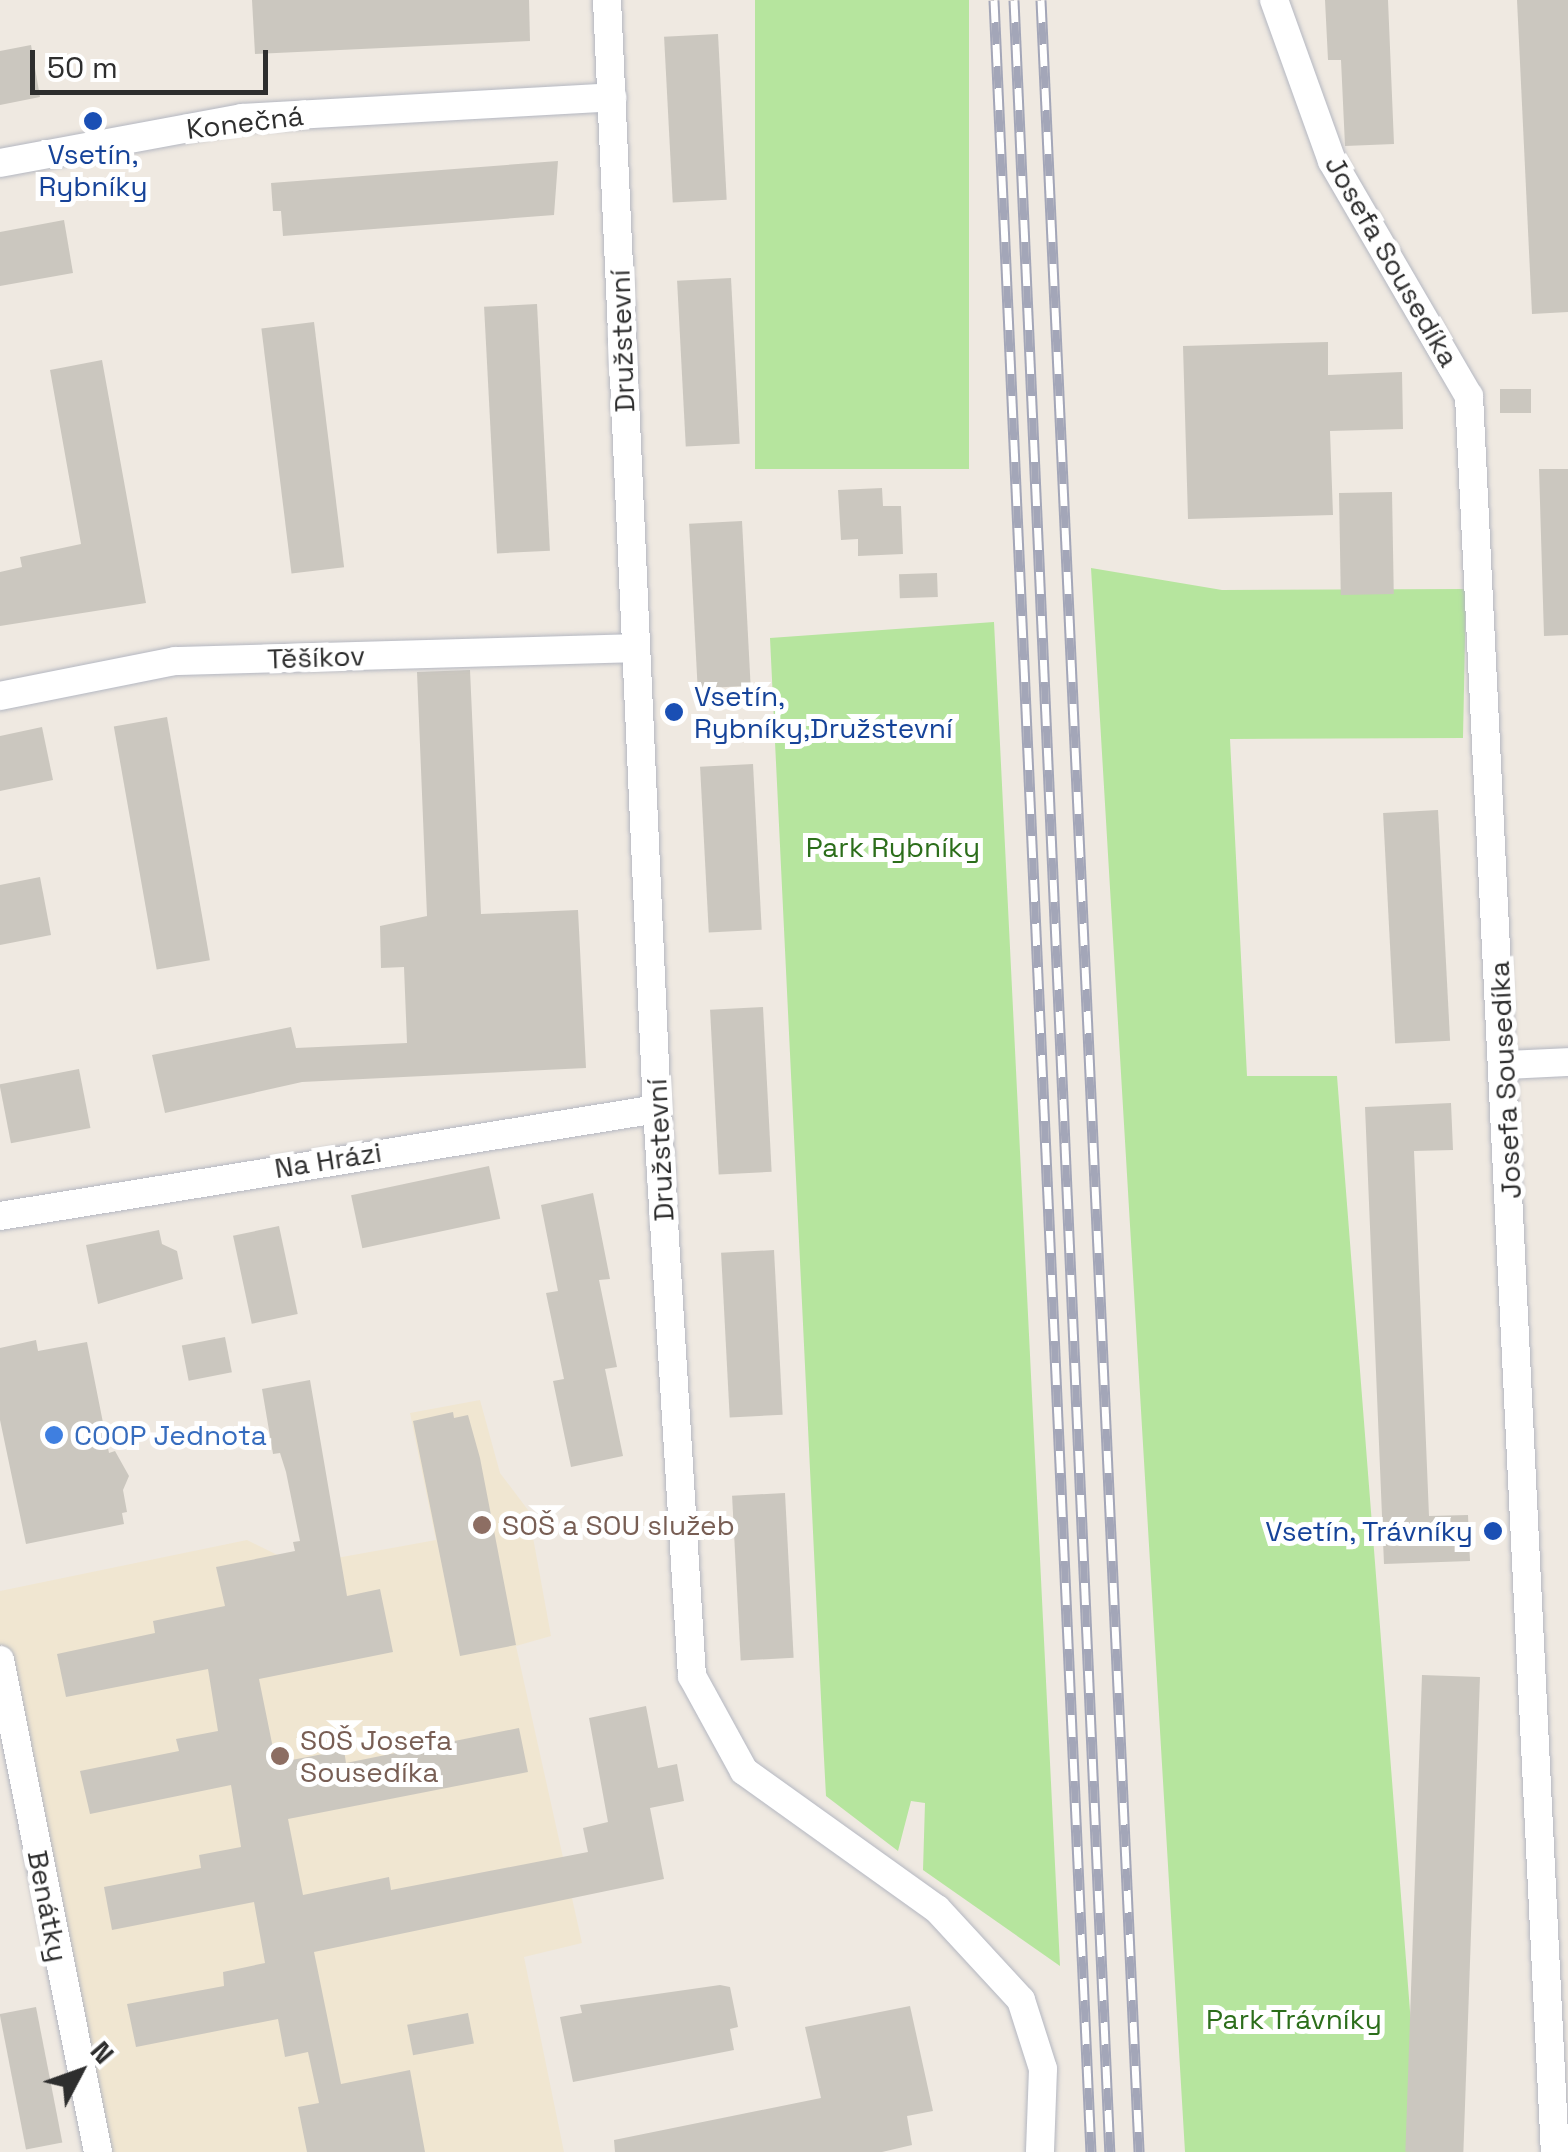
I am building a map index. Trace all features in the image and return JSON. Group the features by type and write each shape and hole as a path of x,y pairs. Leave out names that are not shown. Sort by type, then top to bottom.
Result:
{"street":[{"name":"Družstevní","path":"607,0 657,1109 692,1676 744,1770 937,1909 1021,2000 1043,2069 1040,2152"},
{"name":"Josefa Sousedíka","path":"1274,0 1296,50 1332,161 1469,396 1505,1064 1555,2152"},
{"name":"Konečná","path":"0,162 242,118 612,97"},
{"name":"Těšíkov","path":"0,696 175,661 635,648"},
{"path":"1505,1064 1568,1062"},
{"name":"Na Hrázi","path":"0,1216 657,1109"},
{"name":"Benátky","path":"0,1660 9,1756 98,2152"}],"shaded area":[{"name":"SOŠ Josefa Sousedíka","path":"480,1400 500,1473 528,1510 551,1636 516,1646 582,1943 524,1957 564,2152 100,2152 0,1658 0,1591 247,1540 298,1565 436,1540 410,1413"}],"green space":[{"path":"755,0 969,0 969,469 755,469"},
{"name":"Park Trávníky","path":"1091,568 1222,590 1466,589 1463,738 1230,739 1247,1076 1337,1076 1421,2152 1185,2152"},
{"name":"Park Rybníky","path":"994,622 1060,1966 923,1870 925,1803 911,1801 898,1851 826,1796 823,1740 770,638"}],"building":[{"path":"252,0 529,0 530,41 255,54"},
{"path":"1325,0 1388,0 1394,144 1345,146 1341,60 1328,60"},
{"path":"1517,0 1568,0 1568,312 1532,314"},
{"path":"718,34 727,200 673,203 664,37"},
{"path":"31,45 40,97 0,105 0,51"},
{"path":"558,161 554,215 283,236 281,211 273,211 271,183"},
{"path":"64,220 73,273 0,286 0,232"},
{"path":"731,278 740,444 686,447 677,281"},
{"path":"537,304 550,551 497,553 484,307"},
{"path":"314,322 344,567 291,574 261,328"},
{"path":"1328,342 1328,375 1402,372 1403,429 1330,431 1333,515 1188,519 1183,346"},
{"path":"102,360 146,603 0,626 0,572 22,567 20,557 81,544 50,370"},
{"path":"1500,389 1531,389 1531,413 1500,413"},
{"path":"1539,469 1568,469 1568,635 1544,636"},
{"path":"882,488 883,506 901,506 903,554 858,556 858,539 841,540 838,490"},
{"path":"1392,492 1394,594 1341,595 1339,493"},
{"path":"742,521 751,686 698,689 689,524"},
{"path":"937,573 938,597 900,598 899,574"},
{"path":"470,670 481,914 578,910 586,1068 302,1082 165,1113 152,1055 291,1027 296,1048 407,1043 404,967 381,968 380,926 427,916 417,672"},
{"path":"167,717 210,960 157,970 114,726"},
{"path":"42,727 53,780 0,791 0,736"},
{"path":"753,764 762,930 709,933 700,767"},
{"path":"1438,810 1450,1041 1395,1044 1383,813"},
{"path":"40,877 51,935 0,945 0,885"},
{"path":"763,1007 772,1172 719,1175 710,1010"},
{"path":"79,1069 90,1128 11,1143 0,1084"},
{"path":"1451,1103 1453,1150 1414,1151 1429,1516 1468,1515 1470,1561 1384,1564 1365,1107"},
{"path":"489,1166 500,1219 362,1248 351,1195"},
{"path":"593,1193 610,1279 599,1280 617,1367 605,1369 623,1456 571,1467 553,1381 564,1379 546,1293 558,1291 541,1205"},
{"path":"279,1226 298,1314 252,1324 233,1236"},
{"path":"159,1230 162,1244 177,1251 183,1279 98,1304 86,1245"},
{"path":"774,1250 783,1415 730,1418 721,1253"},
{"path":"225,1337 232,1372 189,1381 182,1345"},
{"name":"COOP Jednota","path":"36,1340 38,1351 87,1342 109,1453 115,1451 129,1476 123,1490 127,1512 122,1513 124,1524 26,1544 0,1420 0,1348"},
{"path":"310,1380 347,1596 380,1589 393,1652 259,1679 276,1763 344,1750 346,1763 519,1728 528,1772 288,1819 303,1895 389,1877 391,1890 588,1852 583,1828 608,1822 589,1718 646,1706 658,1768 677,1764 684,1801 650,1808 664,1879 314,1952 341,2084 410,2070 425,2152 307,2152 298,2107 319,2103 308,2052 285,2057 278,2019 136,2047 127,2004 224,1986 223,1972 265,1963 254,1902 112,1930 104,1887 201,1868 199,1855 241,1847 231,1785 90,1814 80,1771 179,1751 176,1739 218,1731 208,1669 66,1697 57,1654 155,1633 153,1621 225,1606 216,1567 295,1551 293,1542 300,1541 286,1472 280,1453 273,1454 262,1389"},
{"name":"SOŠ a SOU služeb","path":"453,1412 454,1418 468,1415 480,1458 516,1645 460,1656 413,1421"},
{"path":"785,1493 794,1658 741,1661 732,1496"},
{"path":"1422,1675 1480,1677 1463,2152 1405,2152"},
{"path":"720,1985 730,1987 738,2027 730,2029 734,2050 573,2082 560,2017 582,2013 580,2005"},
{"path":"910,2006 933,2111 907,2116 912,2145 882,2152 615,2152 614,2140 821,2098 805,2027"},
{"path":"36,2007 62,2142 26,2150 0,2014"},
{"path":"468,2013 474,2043 413,2055 407,2025"}],"railway":[{"path":"994,0 1091,2152"},
{"path":"1014,0 1110,2152"},
{"path":"1041,0 1139,2152"}],"place":[{"name":"Vsetín, Rybníky","path":"93,121"},
{"name":"Vsetín, Rybníky,Družstevní","path":"674,712"},
{"name":"COOP Jednota","path":"54,1435"},
{"name":"SOŠ a SOU služeb","path":"482,1525"},
{"name":"Vsetín, Trávníky","path":"1493,1531"},
{"name":"SOŠ Josefa Sousedíka","path":"280,1756"}]}
